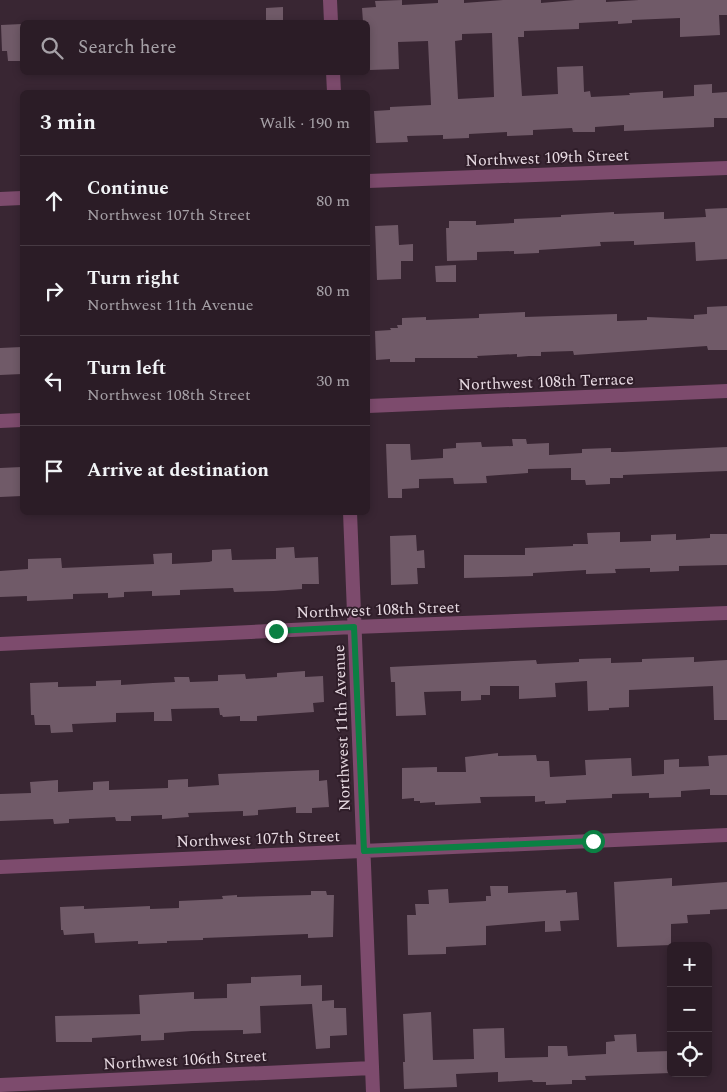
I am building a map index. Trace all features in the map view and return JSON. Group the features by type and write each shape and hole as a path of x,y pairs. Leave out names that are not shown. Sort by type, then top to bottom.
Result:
{"street":[{"path":"330,0 331,20"},
{"path":"333,75 334,90"},
{"name":"Northwest 109th Street","path":"370,181 727,168"},
{"path":"0,199 20,198"},
{"name":"Northwest 108th Terrace","path":"370,406 727,391"},
{"path":"0,421 20,420"},
{"name":"Northwest 11th Avenue","path":"350,515 373,1092"},
{"name":"Northwest 108th Street","path":"0,644 354,627 727,613"},
{"name":"Northwest 107th Street","path":"0,867 727,835"},
{"name":"Northwest 106th Street","path":"0,1085 372,1068"}],"building":[{"path":"402,0 402,5 438,3 438,0 464,0 464,3 541,0 541,3 575,0 606,0 606,2 727,0 727,15 719,15 720,35 680,37 680,18 632,20 632,23 618,24 618,21 579,23 579,29 524,31 524,37 518,37 522,96 558,94 557,67 583,66 584,92 590,91 591,97 663,91 663,98 694,96 694,85 712,84 712,93 727,92 727,118 714,118 714,127 624,131 624,125 595,127 595,132 573,132 572,128 533,130 533,135 507,136 507,132 469,134 469,138 443,139 443,135 407,136 408,142 376,143 374,111 390,110 390,107 431,105 428,41 398,42 399,69 370,70 370,20 363,20 362,8 376,7 375,1","holes":["492,33 494,97 458,99 455,41 462,40 462,34"]},
{"path":"283,7 283,20 266,20 266,8"},
{"path":"20,24 20,61 8,61 7,51 2,51 1,25"},
{"path":"727,208 727,259 696,261 695,242 634,245 634,241 600,242 601,246 539,250 539,253 514,254 514,251 477,252 477,260 447,261 446,228 449,228 449,221 476,221 476,225 514,223 514,219 614,212 614,214 664,212 664,219 706,217 705,209"},
{"path":"398,225 399,245 413,244 413,261 401,261 401,279 377,280 375,226"},
{"path":"456,265 456,282 436,282 435,266"},
{"path":"727,306 727,350 708,350 707,346 574,355 573,351 541,352 541,356 517,357 517,354 477,356 478,358 415,358 415,362 390,362 390,359 376,360 375,331 398,328 397,325 402,325 402,318 426,317 426,320 479,318 479,314 525,312 525,317 617,314 617,321 647,320 647,317 694,319 694,315 707,314 707,307"},
{"path":"20,347 20,374 0,375 0,348"},
{"path":"512,439 526,439 527,444 549,443 549,455 582,453 582,449 611,448 611,452 622,452 727,447 727,471 623,475 623,478 610,478 610,484 586,485 585,480 571,480 571,468 528,469 528,473 486,476 487,483 454,484 453,478 419,479 419,488 402,489 402,498 388,498 386,444 410,444 411,460 443,458 443,449 456,448 456,443 481,442 482,447 513,446"},
{"path":"20,467 20,496 0,497 0,468"},
{"path":"620,532 620,542 651,541 651,535 676,534 676,540 710,538 710,534 727,534 727,565 679,566 679,571 650,572 650,568 615,569 616,573 586,574 586,570 533,573 533,576 464,578 464,555 525,555 525,548 588,544 587,533"},
{"path":"416,535 417,551 424,550 425,568 417,568 418,584 391,585 390,536"},
{"path":"294,547 295,558 318,557 319,584 302,584 302,589 274,591 234,592 233,588 180,590 180,595 152,596 152,591 124,592 124,597 108,598 108,593 73,594 73,599 27,601 27,596 0,597 0,571 28,569 28,559 61,558 62,568 154,564 153,554 172,553 172,564 209,562 212,561 212,550 231,549 232,560 276,559 276,548"},
{"path":"694,657 694,662 727,660 727,720 714,720 713,686 629,690 629,707 588,711 587,681 555,683 556,697 519,699 519,686 490,686 490,695 481,695 481,700 461,701 461,691 424,692 426,715 396,716 395,682 391,682 390,667 536,660 537,664 579,662 579,659 611,658 611,663 642,662 642,659"},
{"path":"305,671 305,677 323,676 324,702 313,703 314,712 257,716 257,721 240,721 240,716 223,717 220,715 219,708 171,709 172,721 154,721 154,712 116,713 116,722 72,724 73,732 51,733 50,725 35,725 34,715 31,715 30,683 58,682 58,687 96,686 96,681 121,680 121,685 175,682 174,677 189,677 190,682 218,681 218,675 245,674 246,679 277,677 277,673"},
{"path":"498,753 498,756 536,755 537,761 549,761 550,777 586,775 585,760 631,758 632,776 664,774 664,760 679,759 679,767 709,766 708,756 727,755 727,795 710,795 710,789 681,791 681,797 649,798 649,793 612,794 612,798 566,800 566,803 545,804 545,801 535,802 535,796 480,797 481,803 435,805 435,802 420,803 420,801 414,801 414,798 402,799 402,768 437,767 437,772 466,772 465,757"},
{"path":"319,770 319,781 327,780 329,807 312,808 312,813 296,813 296,807 258,810 258,815 243,816 243,811 188,813 189,817 162,819 162,815 131,816 131,821 116,821 115,817 69,819 69,823 54,824 53,819 0,821 0,794 31,793 30,782 58,780 58,792 93,790 93,782 109,781 109,790 168,788 168,780 188,779 188,787 219,785 218,774"},
{"path":"672,878 672,886 727,882 727,909 710,910 710,914 687,915 688,923 671,924 671,942 667,942 667,945 617,947 614,882"},
{"path":"490,886 508,886 508,893 566,890 566,893 577,892 579,920 560,921 561,931 545,932 545,921 486,926 486,945 446,947 446,954 408,955 407,915 416,915 415,904 429,904 428,890 448,889 449,903 486,901 486,896 491,896"},
{"path":"311,891 326,891 327,895 334,895 333,937 308,938 308,934 203,938 203,940 167,941 167,943 138,944 138,941 95,943 94,933 64,935 63,930 61,930 60,907 84,906 84,909 150,906 150,909 179,908 179,901 223,899 222,896 237,895 237,897 311,895"},
{"path":"301,975 301,986 322,985 322,1001 334,1000 334,1008 346,1008 347,1035 330,1036 330,1048 316,1049 312,1004 260,1006 261,1033 243,1034 243,1030 192,1031 164,1033 164,1040 141,1041 141,1035 92,1038 92,1042 56,1042 55,1016 140,1014 139,995 194,992 194,999 227,998 227,984 251,983 251,977"},
{"path":"431,1012 433,1060 474,1059 473,1029 504,1028 505,1058 548,1057 548,1046 567,1046 568,1056 606,1054 606,1042 615,1041 614,1035 636,1034 637,1052 667,1051 667,1073 585,1076 586,1080 572,1080 572,1084 546,1085 546,1082 533,1082 532,1080 498,1082 498,1072 456,1074 457,1087 404,1089 403,1014"}],"route":[{"path":"276,631 354,627 364,851 593,841"}]}
